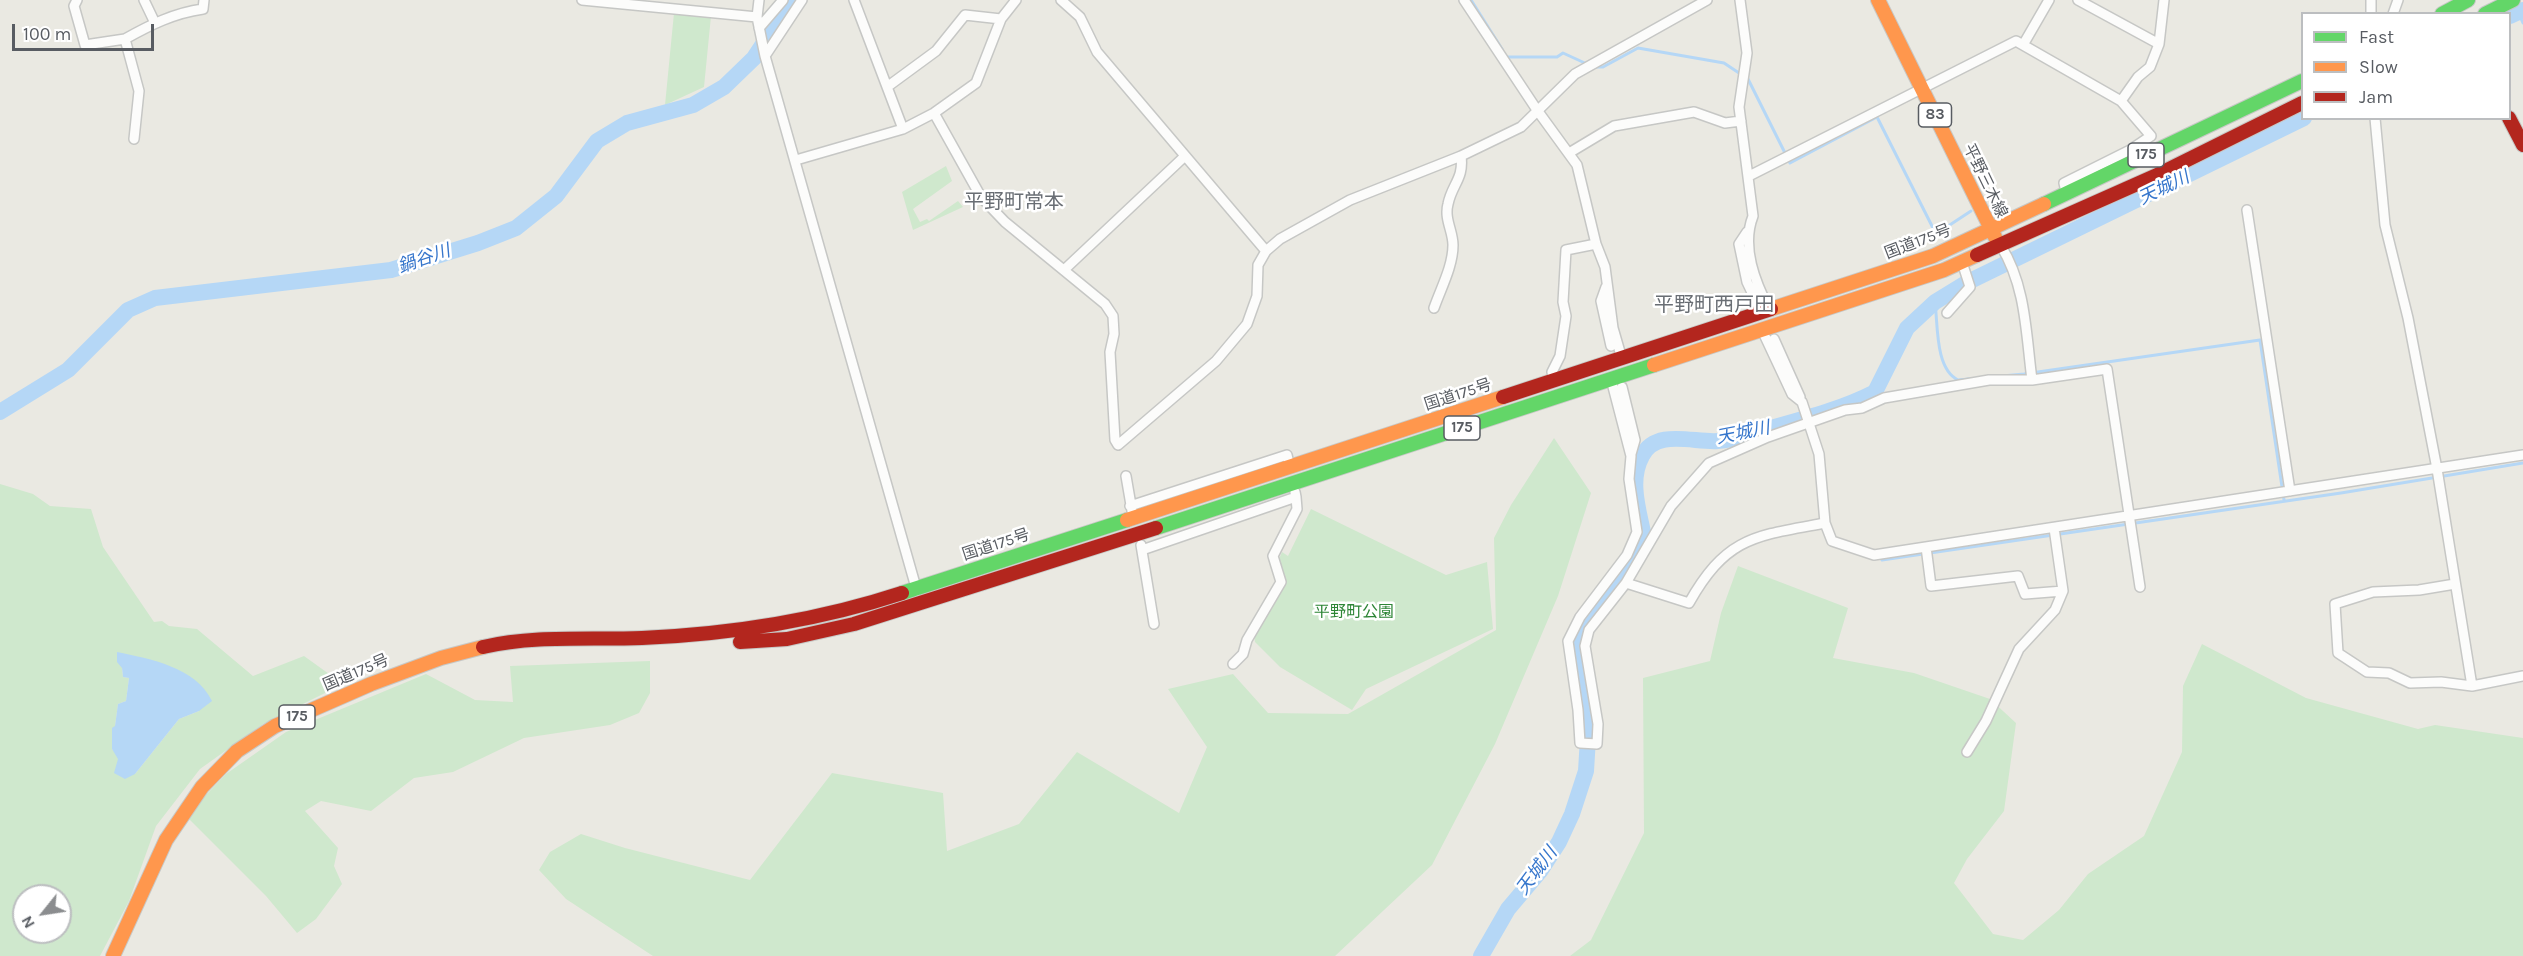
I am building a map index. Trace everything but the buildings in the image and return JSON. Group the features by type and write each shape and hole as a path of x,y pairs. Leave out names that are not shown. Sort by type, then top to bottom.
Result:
{"main road":[{"name":"平野三木線","path":"1878,0 1990,230 2001,246"},
{"path":"2444,9 2468,0"},
{"path":"2489,12 2513,0"},
{"name":"国道175号","path":"594,640 731,633 812,621 916,588 1132,512 1290,468 1770,311 1934,256 2301,81"},
{"name":"国道175号","path":"113,956 126,932 145,880 179,818 199,790 247,743 300,715 442,656 479,646 514,641 781,640 816,634 921,605 1140,534 1294,490 1616,383 1762,330 1962,262 2155,176 2301,103"},
{"path":"2510,120 2523,145"}],"street":[{"path":"77,0 74,6 85,45 125,39 154,23 184,11 203,9 204,0"},
{"path":"144,0 154,23"},
{"path":"582,0 758,17"},
{"path":"759,0 759,28 765,56 921,605"},
{"path":"759,28 783,0"},
{"path":"765,56 802,0"},
{"path":"854,0 903,129"},
{"path":"796,160 903,129 934,113 976,83 1001,19 1016,0"},
{"path":"1060,0 1080,18 1097,52 1266,251"},
{"path":"1464,0 1537,111 1577,165 1596,244 1605,267 1613,328 1622,359"},
{"path":"934,113 981,197 1005,222 1105,304 1113,316 1114,334 1110,352 1115,440 1118,445 1216,361 1246,324 1257,296 1258,265 1266,251 1280,239 1350,200 1461,156 1521,127 1575,74 1707,0"},
{"path":"1740,0 1747,53 1739,107 1753,216 1739,244 1747,282 1757,303"},
{"path":"2023,45 2049,0"},
{"path":"2078,0 2159,44"},
{"path":"2121,101 2138,77 2150,67 2159,44 2164,0"},
{"path":"887,87 936,51 965,15 1001,19"},
{"path":"125,39 139,92 134,139"},
{"path":"1749,176 2016,41 2121,101 2151,136 2130,150 2064,183 2066,192"},
{"path":"1569,153 1614,126 1694,112 1725,123 1741,121"},
{"path":"2375,120 2385,225 2409,318 2437,469 2472,686"},
{"path":"1065,269 1185,156"},
{"path":"1434,308 1449,268 1454,244 1447,226 1448,204 1463,172 1461,156"},
{"path":"2247,210 2290,491"},
{"path":"1747,232 1755,282 1770,311"},
{"path":"1554,381 1552,372 1560,356 1566,316 1563,302 1566,250 1596,244"},
{"path":"2001,246 2013,266 2021,294 2032,380"},
{"path":"1947,313 1970,287 1962,262"},
{"path":"1607,285 1601,301 1611,346"},
{"path":"1762,330 1792,394 1802,402"},
{"path":"1774,339 1802,402 1819,454 1825,523 1832,541 1874,555 2523,455"},
{"path":"1616,383 1631,456 1629,479 1636,532 1627,555 1580,617 1568,641 1578,710 1580,743 1597,744 1598,734 1586,646 1589,630 1626,583 1671,506 1709,463 1768,437 1862,408 1884,398 1989,380 2032,380 2107,369 2140,587"},
{"path":"1126,476 1132,512"},
{"path":"1142,550 1294,490 1297,509 1274,556 1281,582 1247,640 1243,654 1233,664"},
{"path":"1626,583 1689,603 1706,574 1736,546 1760,535 1825,523"},
{"path":"1967,752 1986,721 2019,649 2055,609 2063,591 2054,528"},
{"path":"1140,534 1154,624"},
{"path":"1926,547 1930,586 2018,576 2025,594 2063,591"},
{"path":"1627,555 1638,561"},
{"path":"2456,584 2418,590 2373,592 2335,604 2338,653 2367,672 2389,673 2410,683 2441,682 2472,686 2523,676"}],"green space":[{"path":"674,13 711,16 704,87 665,105"},
{"path":"946,166 952,181 913,209 920,222 927,219 929,221 958,201 963,207 913,230 902,192"},
{"path":"1554,438 1591,493 1558,596 1495,744 1432,865 1335,956 653,956 566,899 539,870 550,852 581,834 625,848 750,880 832,773 943,793 947,851 1019,824 1077,752 1179,813 1207,747 1168,689 1233,674 1268,713 1348,714 1496,630 1494,538 1511,505"},
{"path":"0,484 33,494 50,506 91,509 103,547 154,622 162,621 169,626 197,629 253,676 304,656 343,684 263,724 200,769 156,826 129,901 100,956 0,956","holes":["122,668 199,711 179,719 135,774 112,749 118,704 126,701 129,678 123,677"]},
{"name":"平野町公園","path":"1311,509 1446,575 1487,562 1493,629 1366,689 1352,710 1280,667 1255,642 1254,635 1285,582 1279,559 1282,552 1288,556"},
{"path":"1738,566 1848,608 1833,658 1914,673 1990,699 2016,723 2004,811 1967,859 1954,883 1993,934 2023,940 2059,910 2088,874 2144,836 2182,752 2183,686 2202,644 2306,698 2418,729 2435,725 2523,738 2523,956 1570,956 1591,940 1644,833 1643,678 1710,661 1721,613"},
{"path":"650,661 650,693 639,713 610,725 524,738 453,772 414,778 371,811 321,801 305,811 338,848 334,866 342,884 316,919 297,933 266,896 186,816 226,774 286,732 426,674 475,700 513,702 510,666"}],"water":[{"path":"117,652 171,666 184,672 205,689 212,701 199,711 179,719 135,774 125,779 114,773 118,759 112,749 112,728 115,726 118,704 126,701 129,678 123,677 122,668 117,662"}],"waterway":[{"name":"鍋谷川","path":"0,412 68,370 128,310 155,298 391,270 478,243 516,228 556,196 597,141 627,123 693,105 724,87 754,58 792,0"},
{"path":"1471,0 1502,49"},
{"name":"天城川","path":"2511,16 2523,10"},
{"path":"2518,12 2523,23"},
{"path":"1593,67 1603,67 1638,48 1724,63 1748,79 1790,163 1877,117 1936,234 1971,211"},
{"path":"1505,55 1507,57 1557,57 1563,53 1587,64"},
{"name":"天城川","path":"1481,956 1508,909 1541,870 1559,842 1572,814 1586,771 1588,738 1586,704 1576,643 1583,627 1617,583 1643,532 1635,484 1638,465 1648,447 1666,439 1718,441 1736,438 1822,413 1875,392 1907,328 1935,302 1966,283 2301,119"},
{"path":"1935,302 1941,357 1945,366 1958,380 2024,374 2260,340 2284,500"},
{"path":"1882,560 2341,493 2523,463"}],"traffic: fast":[{"path":"2446,12 2468,0"},
{"path":"2489,12 2513,0"},
{"path":"2044,204 2301,81"},
{"path":"1156,528 1654,365"},
{"path":"902,593 1127,520"}],"traffic: slow":[{"path":"1878,0 1995,237"},
{"path":"1771,309 1933,256 2044,204"},
{"path":"1654,365 1944,270 1977,255"},
{"path":"1127,520 1503,397"},
{"path":"113,956 166,840 202,787 237,751 275,726 371,684 441,658 483,647"}],"traffic: jam":[{"path":"1977,255 2155,176 2301,103"},
{"path":"2510,120 2523,145"},
{"path":"1503,397 1771,309"},
{"path":"740,642 787,639 854,624 1156,528"},
{"path":"483,647 542,639 642,638 741,629 838,611 902,593"}],"district":[{"name":"平野町常本","path":"1014,202"},
{"name":"平野町西戸田","path":"1714,305"}]}
